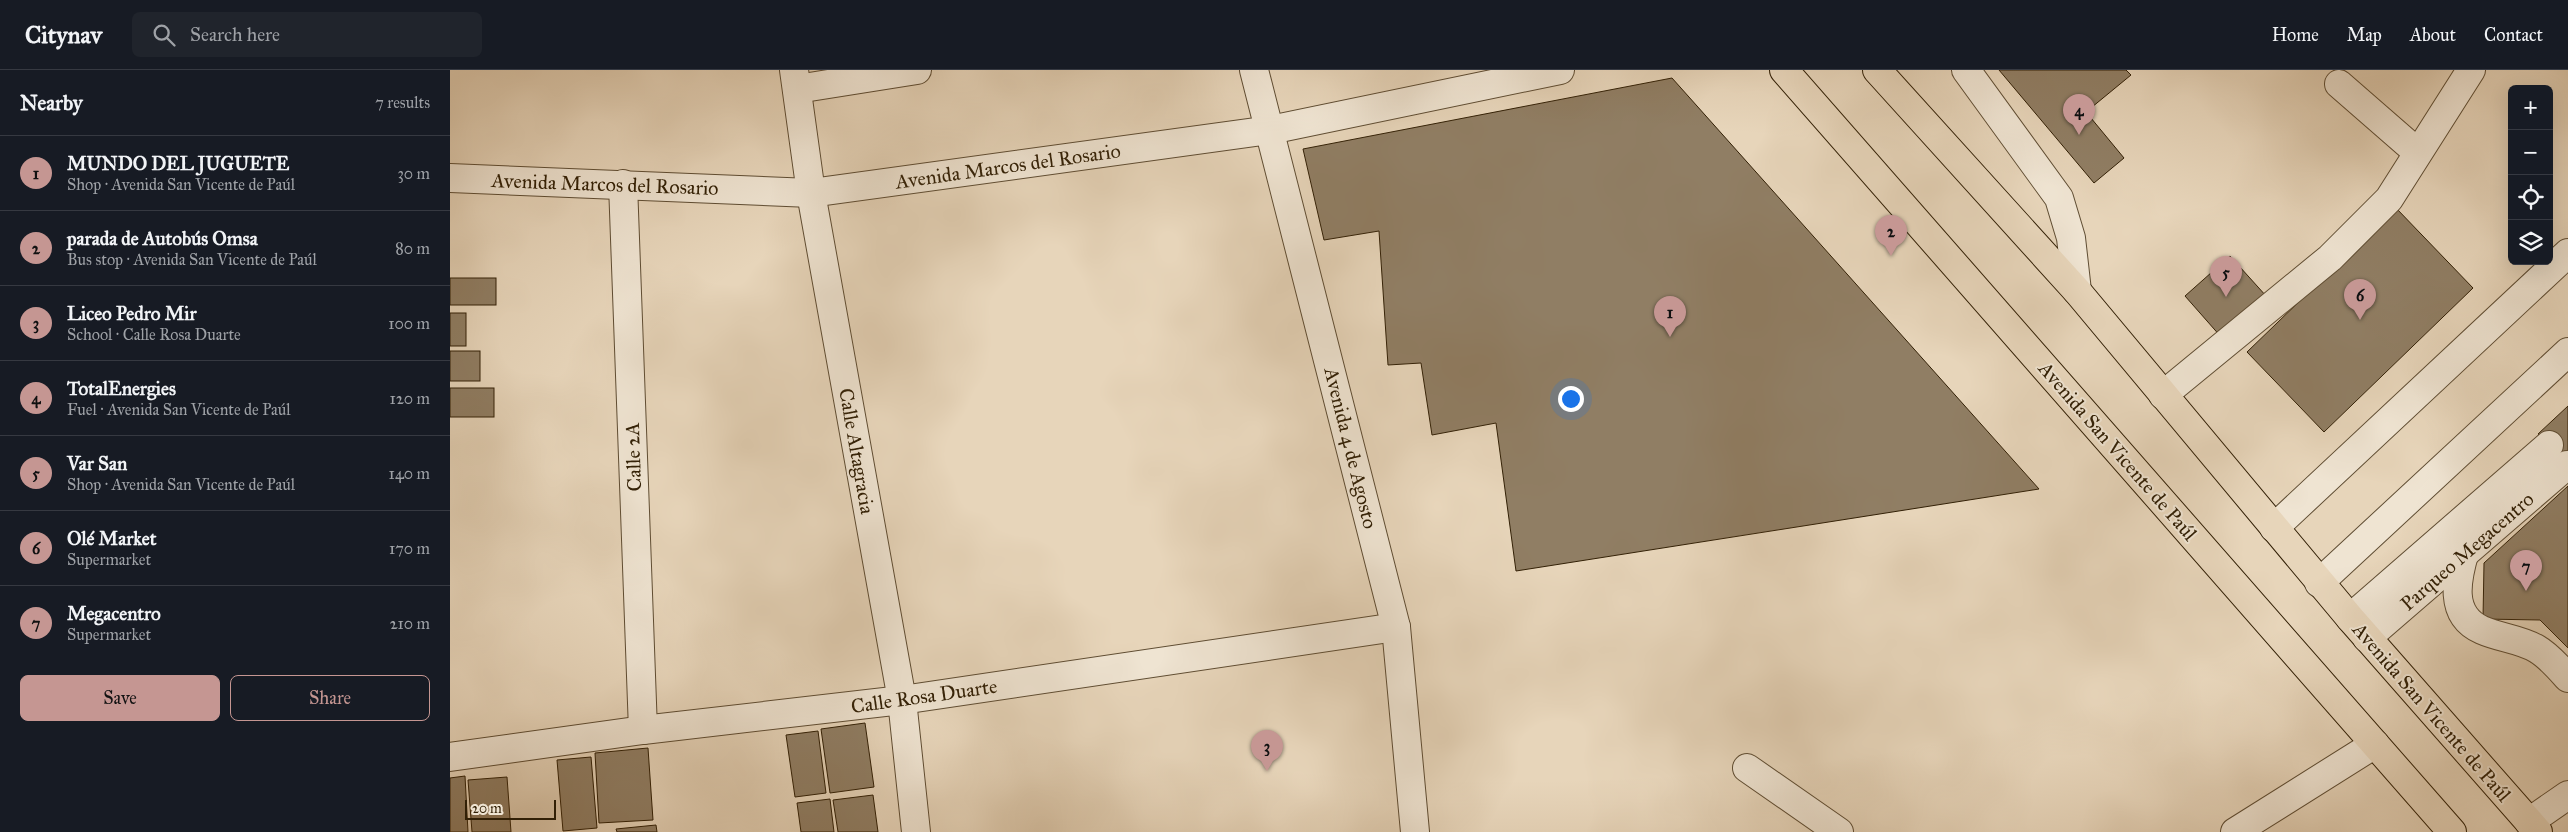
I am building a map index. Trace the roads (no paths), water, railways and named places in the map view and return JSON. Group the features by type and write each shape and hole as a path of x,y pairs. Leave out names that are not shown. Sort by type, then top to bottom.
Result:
{"main road":[{"name":"Avenida San Vicente de Paúl","path":"1784,70 2452,832"},
{"name":"Avenida San Vicente de Paúl","path":"1886,72 2077,291 2358,628 2533,827"}],"street":[{"path":"795,80 917,70"},
{"name":"Avenida 4 de Agosto","path":"1254,70 1396,627 1415,832"},
{"name":"Avenida Marcos del Rosario","path":"450,178 811,193 1270,130 1560,70"},
{"path":"1966,70 2060,198 2071,238 2077,291"},
{"path":"2163,395 2330,258 2389,199 2417,152 2471,70"},
{"name":"Calle Altagracia","path":"795,80 811,193 902,700 916,832"},
{"path":"2339,84 2417,152"},
{"name":"Calle 2A","path":"623,184 642,730"},
{"path":"2274,528 2568,253"},
{"path":"2320,583 2568,352"},
{"name":"Parqueo Megacentro","path":"2358,628 2549,445"},
{"name":"Parqueo Megacentro","path":"2358,628 2466,551 2567,465"},
{"path":"2466,551 2458,576 2457,591 2459,604 2467,618 2480,630 2538,649 2568,678"},
{"name":"Calle Rosa Duarte","path":"450,757 642,730 902,700 1396,627"},
{"path":"2235,832 2375,744"},
{"path":"1747,768 1840,832"},
{"path":"2533,827 2568,795"}],"place":[{"name":"TotalEnergies","path":"2079,135"},
{"name":"parada de Autobús Omsa","path":"1891,256"},
{"name":"Var San","path":"2226,297"},
{"name":"Olé Market","path":"2360,320"},
{"name":"MUNDO DEL JUGUETE","path":"1670,337"},
{"name":"Megacentro","path":"2526,591"},
{"name":"Liceo Pedro Mir","path":"1267,771"}]}
